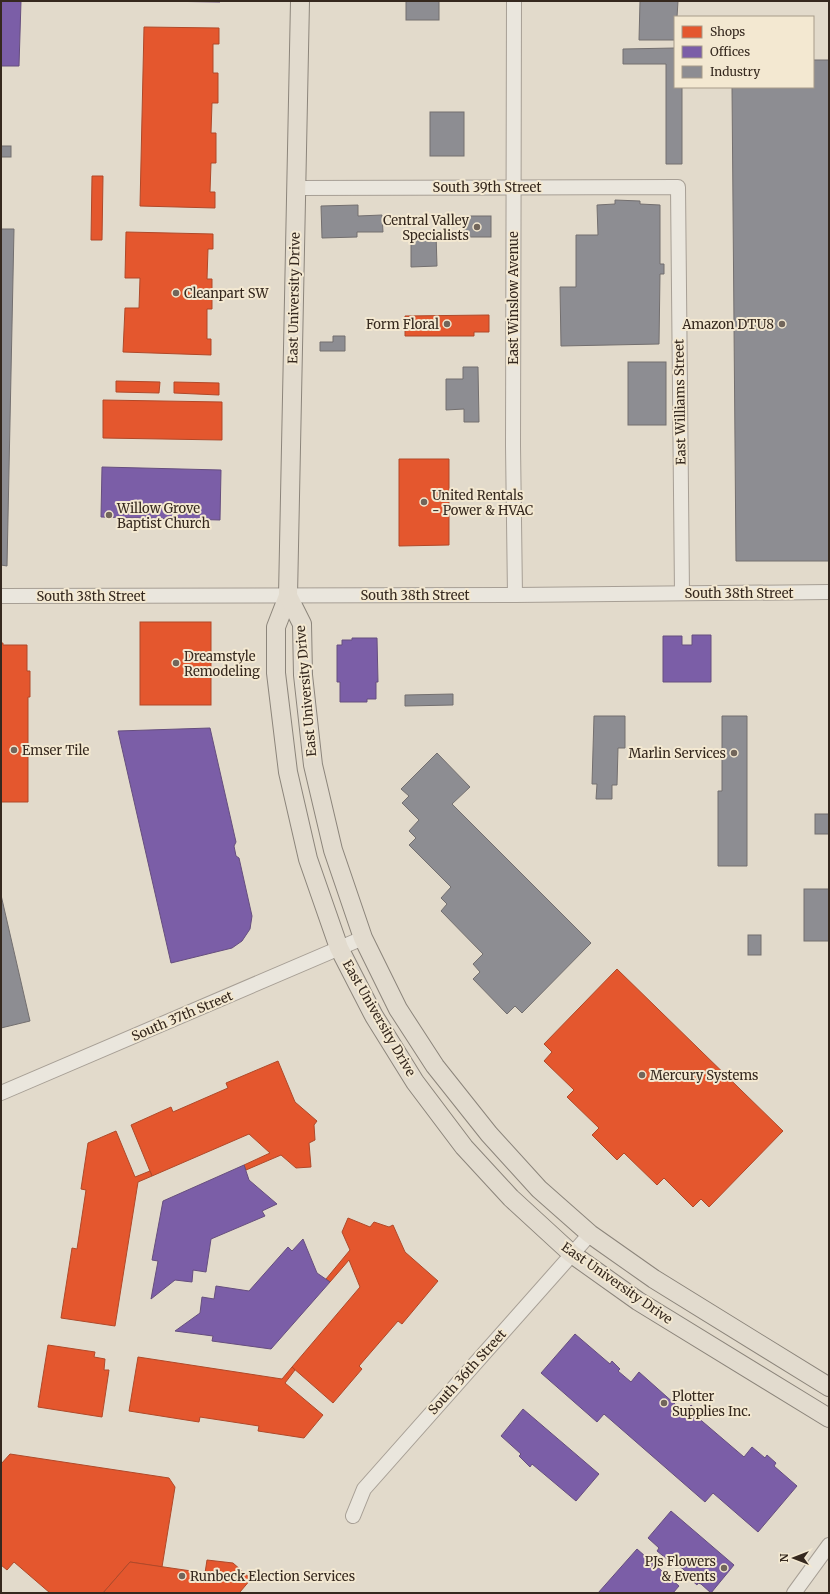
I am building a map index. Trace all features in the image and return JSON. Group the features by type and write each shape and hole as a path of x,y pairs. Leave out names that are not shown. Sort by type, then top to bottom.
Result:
{"main road":[{"name":"East University Drive","path":"300,1 288,596 276,627 276,673 288,772 308,859 339,948 378,1023 415,1082 464,1147 511,1198 572,1254 638,1301 829,1418"},
{"name":"East University Drive","path":"288,596 302,624 303,675 313,765 333,850 363,938 398,1008 435,1066 489,1134 539,1189 590,1234 654,1279 829,1387"}],"street":[{"name":"East Winslow Avenue","path":"514,1 513,446 515,595"},
{"name":"South 39th Street","path":"296,188 678,187"},
{"name":"East Williams Street","path":"678,187 682,593"},
{"name":"South 38th Street","path":"1,596 515,595 829,592"},
{"name":"South 37th Street","path":"1,1093 363,938"},
{"name":"South 36th Street","path":"353,1516 364,1489 590,1234"},
{"path":"794,1593 829,1545"}],"building: Shops":[{"path":"144,27 219,28 219,44 213,44 213,73 218,73 218,103 212,103 211,133 216,133 216,163 211,163 210,192 215,192 215,208 140,206"},
{"path":"92,176 103,176 102,240 91,240"},
{"name":"Cleanpart SW","path":"126,232 213,234 213,249 208,249 207,279 212,279 212,309 207,309 207,339 211,339 211,355 123,352 125,308 139,308 140,278 125,278"},
{"name":"Form Floral","path":"489,315 489,332 474,332 474,336 405,336 405,316"},
{"path":"116,381 160,382 159,393 116,392"},
{"path":"174,382 219,383 219,395 174,393"},
{"path":"103,400 222,402 222,440 103,438"},
{"name":"United Rentals - Power & HVAC","path":"399,459 449,459 449,545 399,546"},
{"name":"Dreamstyle Remodeling","path":"140,622 211,622 211,705 140,705"},
{"name":"Emser Tile","path":"1,643 3,643 3,645 27,645 27,671 30,671 30,697 28,697 28,802 1,802"},
{"name":"Mercury Systems","path":"617,969 783,1131 709,1207 701,1199 693,1207 664,1178 657,1185 624,1153 617,1160 592,1135 599,1128 567,1097 574,1090 544,1061 552,1052 544,1044"},
{"path":"278,1061 295,1102 317,1121 314,1125 315,1140 309,1143 311,1167 296,1168 281,1155 246,1170 244,1165 270,1153 249,1134 152,1176 131,1125 171,1107 173,1112 228,1088 226,1083"},
{"path":"116,1131 135,1177 150,1171 152,1176 138,1182 115,1326 61,1318 72,1248 77,1249 86,1190 81,1189 88,1143"},
{"path":"348,1218 370,1227 374,1222 389,1227 393,1225 405,1252 438,1281 402,1324 398,1321 359,1366 362,1369 333,1403 292,1367 360,1287 349,1260 330,1282 326,1279 350,1250 342,1232"},
{"path":"48,1345 95,1352 94,1357 105,1359 104,1370 109,1370 102,1417 38,1407"},
{"path":"138,1357 282,1379 292,1367 295,1370 285,1383 323,1415 304,1438 258,1431 259,1426 200,1417 199,1422 129,1411"},
{"path":"10,1454 169,1478 175,1487 162,1567 130,1562 103,1593 50,1593 14,1562 7,1570 1,1565 1,1464"},
{"name":"Runbeck Election Services","path":"207,1560 233,1563 251,1579 240,1592 241,1593 103,1593 130,1562 205,1573"}],"building: Offices":[{"path":"1,1 21,1 19,66 1,66"},
{"path":"155,1 220,1 220,2"},
{"path":"102,467 221,470 220,520 101,517"},
{"path":"692,635 711,635 711,682 663,682 663,636 682,636 682,645 692,645"},
{"path":"352,638 377,638 378,682 376,682 376,699 367,699 367,702 340,702 340,682 337,682 337,645 342,645 342,640 352,640"},
{"path":"210,728 236,842 234,846 236,856 239,858 252,916 250,929 242,941 232,948 171,963 118,731"},
{"path":"244,1165 249,1180 277,1204 262,1211 265,1216 211,1239 206,1272 193,1270 192,1282 175,1280 151,1299 158,1261 152,1260 163,1201"},
{"path":"303,1239 317,1273 330,1282 271,1349 212,1341 213,1336 175,1331 200,1313 202,1297 214,1299 216,1286 249,1291 288,1247 292,1251"},
{"path":"575,1334 610,1364 612,1361 620,1369 618,1371 631,1382 639,1372 685,1413 691,1405 700,1413 696,1416 744,1457 752,1447 765,1458 767,1455 776,1463 774,1466 797,1486 758,1532 713,1493 705,1502 604,1414 597,1422 541,1373"},
{"path":"523,1409 599,1474 576,1501 532,1464 530,1467 519,1456 521,1454 501,1436"},
{"path":"671,1511 734,1565 711,1593 701,1584 698,1583 697,1585 688,1577 690,1575 669,1557 667,1559 657,1551 659,1548 648,1538"},
{"path":"637,1549 679,1586 673,1593 598,1593"}],"building: Industry":[{"path":"406,1 439,1 439,20 406,20"},
{"path":"640,1 678,1 677,16 674,16 674,40 639,40"},
{"path":"674,48 674,88 682,88 682,164 666,164 666,64 623,64 623,49"},
{"name":"Amazon DTU8","path":"814,60 829,60 829,561 736,561 732,88 814,88"},
{"path":"430,112 464,112 464,156 430,156"},
{"path":"1,146 11,146 11,157 1,157"},
{"path":"615,200 640,201 640,204 660,205 660,264 664,264 664,274 660,274 659,344 561,346 560,287 576,287 576,235 598,235 597,205 615,204"},
{"path":"358,205 358,216 382,215 383,232 357,232 357,237 322,238 321,206"},
{"name":"Central Valley Specialists","path":"463,216 491,216 491,237 463,237"},
{"path":"1,229 14,229 7,566 1,565"},
{"path":"411,233 436,233 437,266 411,267"},
{"path":"333,336 345,336 345,351 320,351 320,342 333,342"},
{"path":"628,362 666,362 666,425 628,425"},
{"path":"463,367 478,367 479,422 464,422 464,409 446,410 446,379 463,379"},
{"path":"453,694 453,705 405,706 405,695"},
{"path":"594,716 625,716 625,748 618,748 617,785 612,785 612,799 596,799 597,784 592,784"},
{"name":"Marlin Services","path":"722,716 747,716 747,866 718,866 718,791 722,791"},
{"path":"437,753 470,787 452,804 591,943 522,1013 515,1006 507,1014 473,979 480,972 473,964 483,954 441,911 447,904 441,898 451,887 409,845 416,838 409,831 419,820 402,803 409,796 401,789"},
{"path":"815,814 829,814 829,834 815,834"},
{"path":"804,889 829,889 829,941 804,941"},
{"path":"1,895 30,1021 1,1028"},
{"path":"748,935 761,935 761,955 748,955"}],"place":[{"name":"Central Valley Specialists","path":"477,227"},
{"name":"Cleanpart SW","path":"176,293"},
{"name":"Form Floral","path":"447,324"},
{"name":"Amazon DTU8","path":"782,324"},
{"name":"United Rentals - Power & HVAC","path":"424,502"},
{"name":"Willow Grove Baptist Church","path":"109,515"},
{"name":"Dreamstyle Remodeling","path":"176,663"},
{"name":"Emser Tile","path":"14,750"},
{"name":"Marlin Services","path":"734,753"},
{"name":"Mercury Systems","path":"642,1075"},
{"name":"Plotter Supplies Inc.","path":"664,1403"},
{"name":"PJs Flowers & Events","path":"724,1568"},
{"name":"Runbeck Election Services","path":"182,1576"}]}
